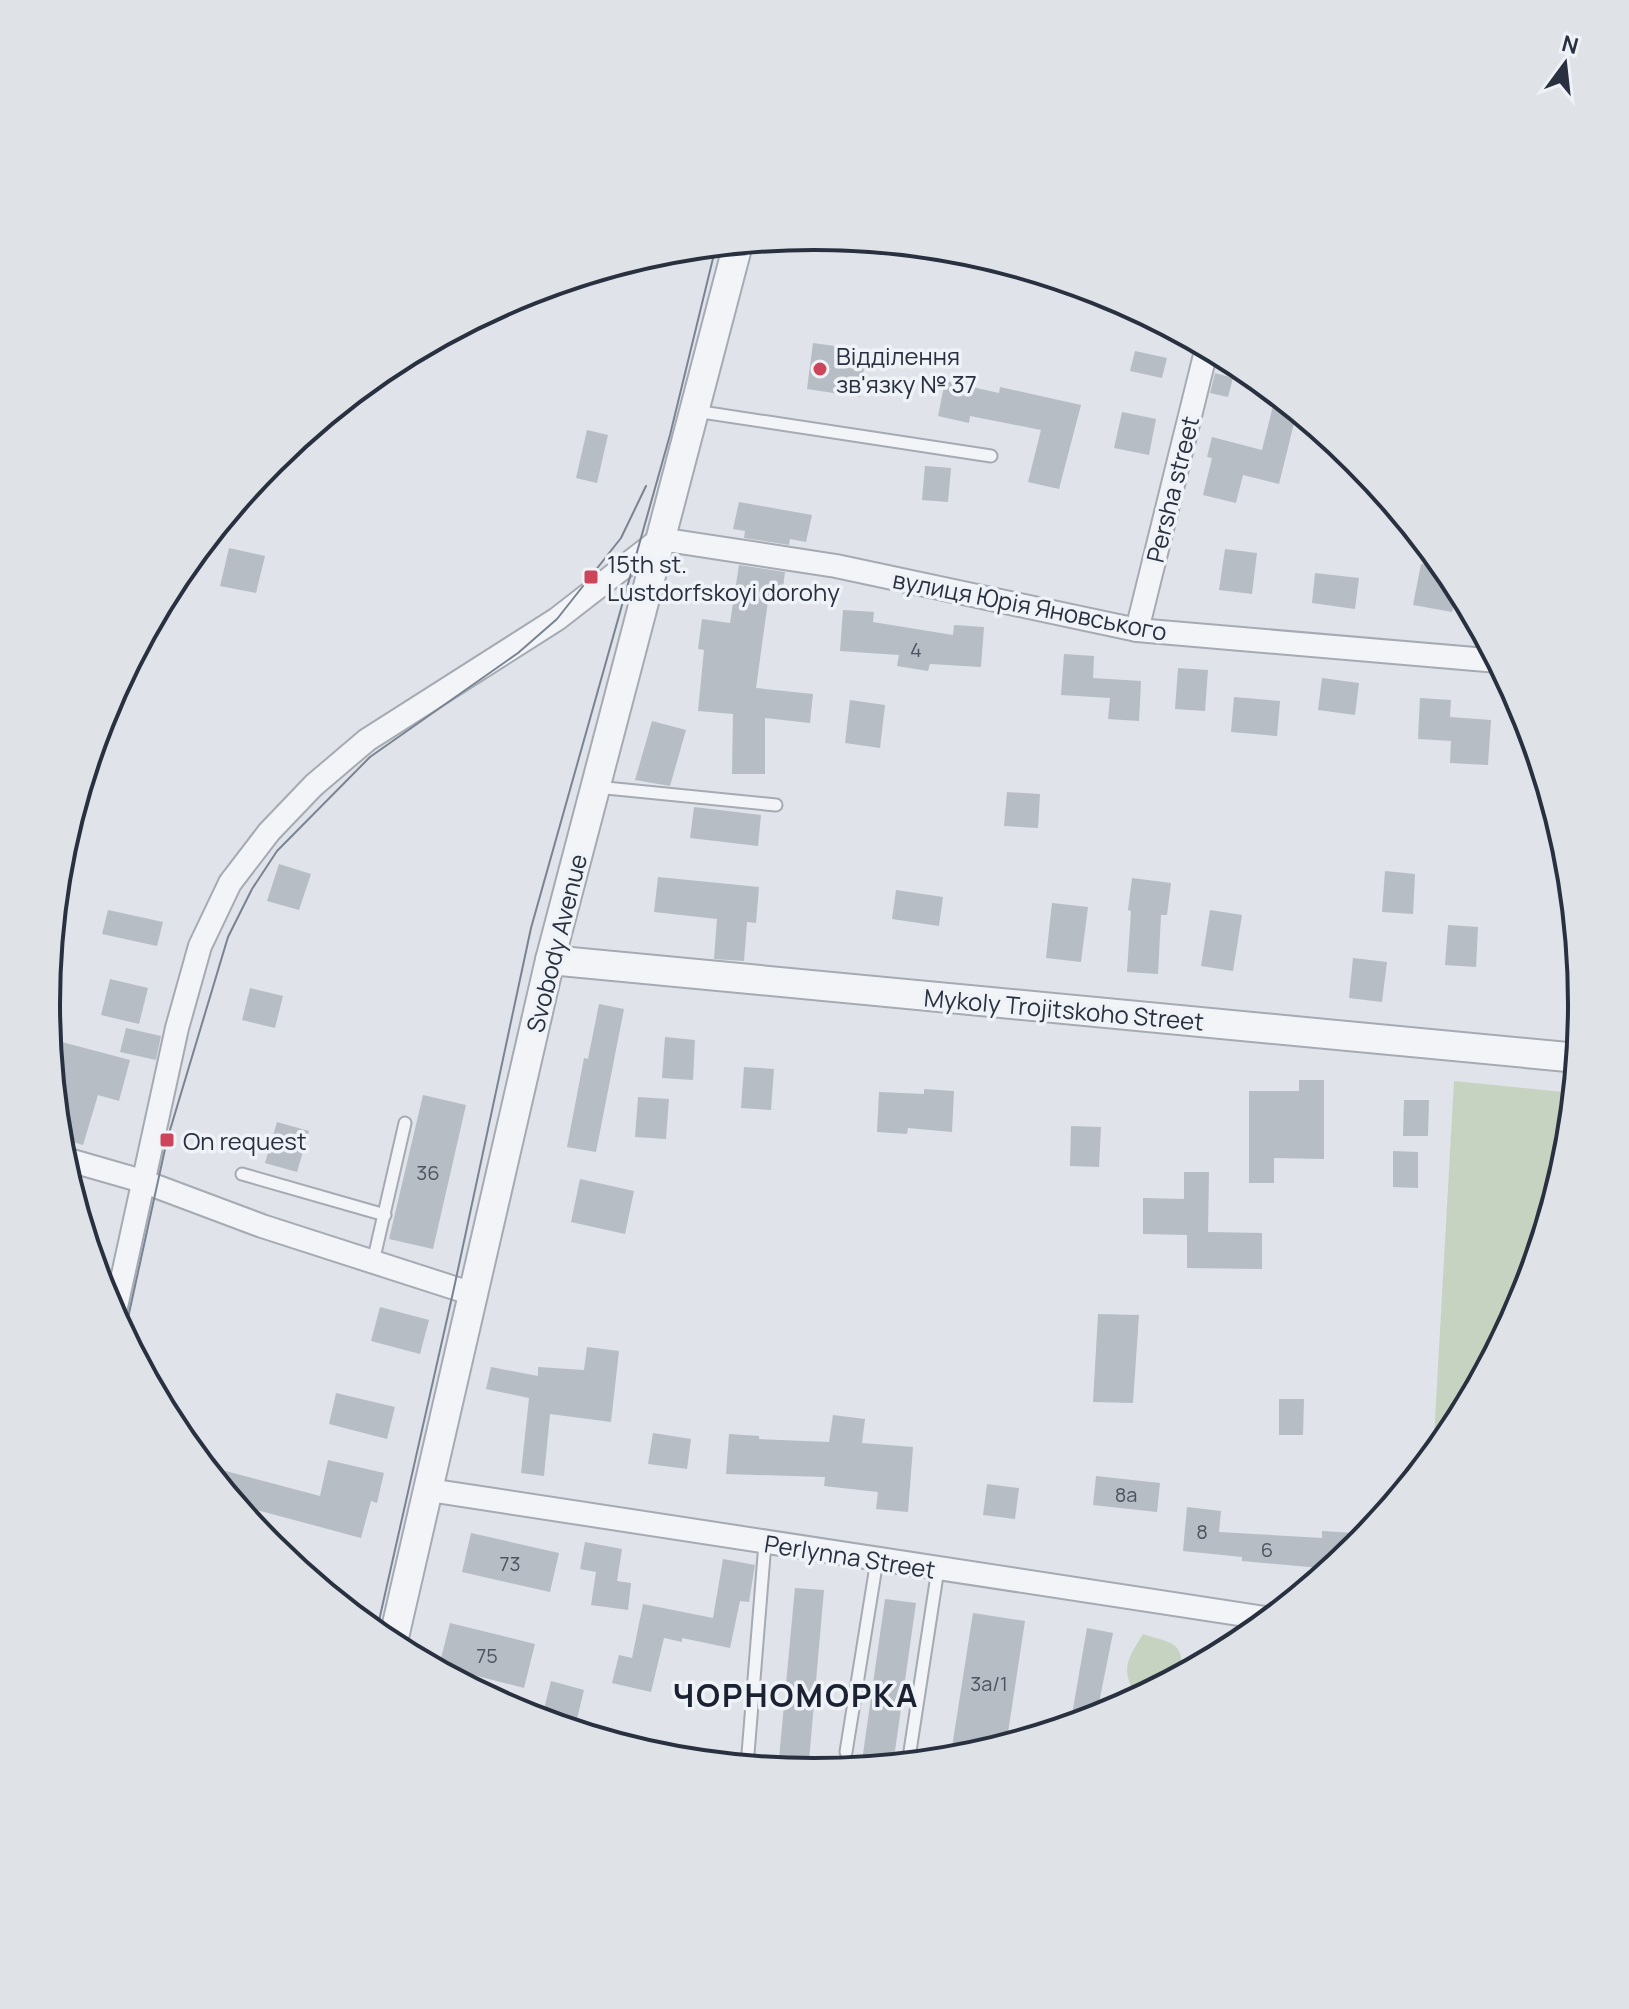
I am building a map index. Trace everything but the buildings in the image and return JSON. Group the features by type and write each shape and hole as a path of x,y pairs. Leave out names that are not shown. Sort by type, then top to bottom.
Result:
{"street":[{"name":"Svobody Avenue","path":"395,1632 550,960 735,254"},
{"name":"Persha street","path":"1137,630 1204,359"},
{"name":"вулиця Юрія Яновського","path":"660,539 836,566 1137,630 1482,654"},
{"path":"118,1296 177,1028 200,946 230,883 269,832 314,785 367,740 557,619 660,539"},
{"name":"Mykoly Trojitskoho Street","path":"550,960 1567,1057"},
{"path":"77,1162 142,1181 262,1226 473,1294"},
{"name":"Perlynna Street","path":"429,1490 1255,1617"}],"lane":[{"path":"694,411 991,456"},
{"path":"596,787 776,805"},
{"path":"373,1262 405,1123"},
{"path":"242,1174 385,1215"},
{"path":"748,1756 765,1543"},
{"path":"846,1752 877,1560"},
{"path":"910,1753 938,1569"}],"green space":[{"path":"1454,1081 1564,1092 1555,1152 1543,1200 1512,1293 1468,1382 1434,1435"},
{"path":"1143,1634 1174,1645 1181,1655 1182,1663 1133,1688 1127,1666"}],"tram line":[{"path":"379,1620 531,928 670,435 713,256"},
{"path":"128,1317 167,1140 228,937 252,889 277,851 370,757 518,653 557,619 621,538 646,486"}],"place":[{"name":"Відділення зв'язку № 37","path":"820,369"},
{"name":"15th st. Lustdorfskoyi dorohy","path":"591,577"},
{"name":"On request","path":"167,1140"}],"district":[{"name":"ЧОРНОМОРКА","path":"796,1695"}]}
